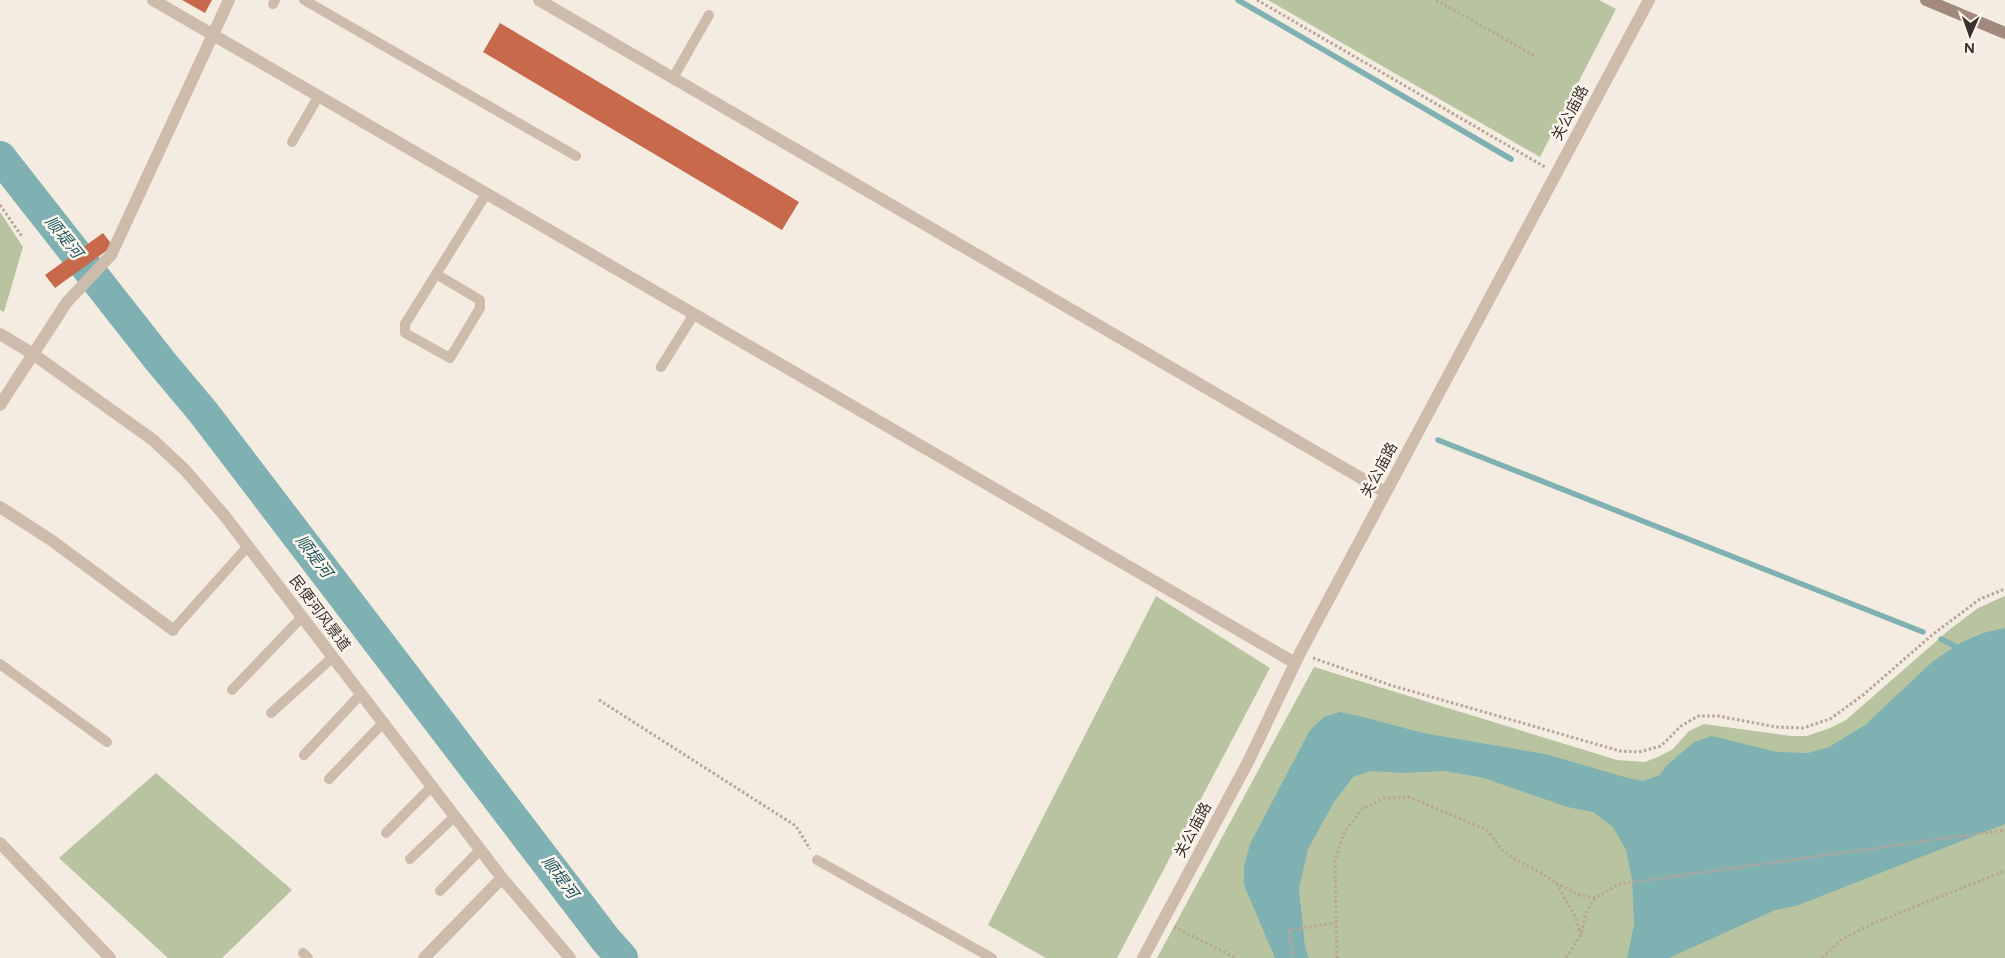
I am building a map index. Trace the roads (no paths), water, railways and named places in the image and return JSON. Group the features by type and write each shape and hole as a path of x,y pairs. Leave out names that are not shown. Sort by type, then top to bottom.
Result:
{"street":[{"path":"153,0 694,314 1297,658"},
{"path":"0,405 66,302 111,255 229,0"},
{"path":"539,0 1386,492"},
{"name":"关公庙路","path":"1143,958 1248,762 1297,658 1650,0"},
{"path":"1926,0 2005,33"},
{"name":"民便河风景道","path":"0,334 33,354 153,440 185,470 248,546 502,878 570,958"},
{"path":"0,507 51,540 173,630"},
{"path":"0,843 110,958"},
{"path":"424,958 502,878"}],"lane":[{"path":"304,0 576,156"},
{"path":"673,78 709,15"},
{"path":"292,142 318,96"},
{"path":"436,274 480,300 480,308 450,358 406,332 405,324 436,274 486,194"},
{"path":"661,367 694,314"},
{"path":"173,630 248,546"},
{"path":"232,690 302,617"},
{"path":"270,713 333,657"},
{"path":"0,664 107,742"},
{"path":"304,755 361,694"},
{"path":"329,779 383,723"},
{"path":"386,833 432,786"},
{"path":"410,859 455,816"},
{"path":"440,891 480,850"},
{"path":"817,860 992,958"}],"water":[{"path":"2005,628 2005,824 1796,906 1775,910 1669,958 1627,958 1634,925 1632,879 1626,850 1613,827 1593,812 1567,807 1484,778 1445,771 1401,773 1371,771 1353,777 1334,802 1308,849 1299,889 1305,947 1309,958 1275,958 1244,885 1244,867 1250,844 1310,730 1324,717 1339,712 1359,716 1423,733 1545,754 1643,781 1660,775 1666,766 1694,742 1712,736 1777,752 1808,753 1829,747 1865,725 1932,662 1960,643 1983,633"}],"waterway":[{"path":"1238,0 1511,159"},
{"name":"顺堤河","path":"0,157 161,362 203,412 606,940 622,958"},
{"path":"1438,440 1923,632"},
{"path":"1941,639 1955,646"}]}
